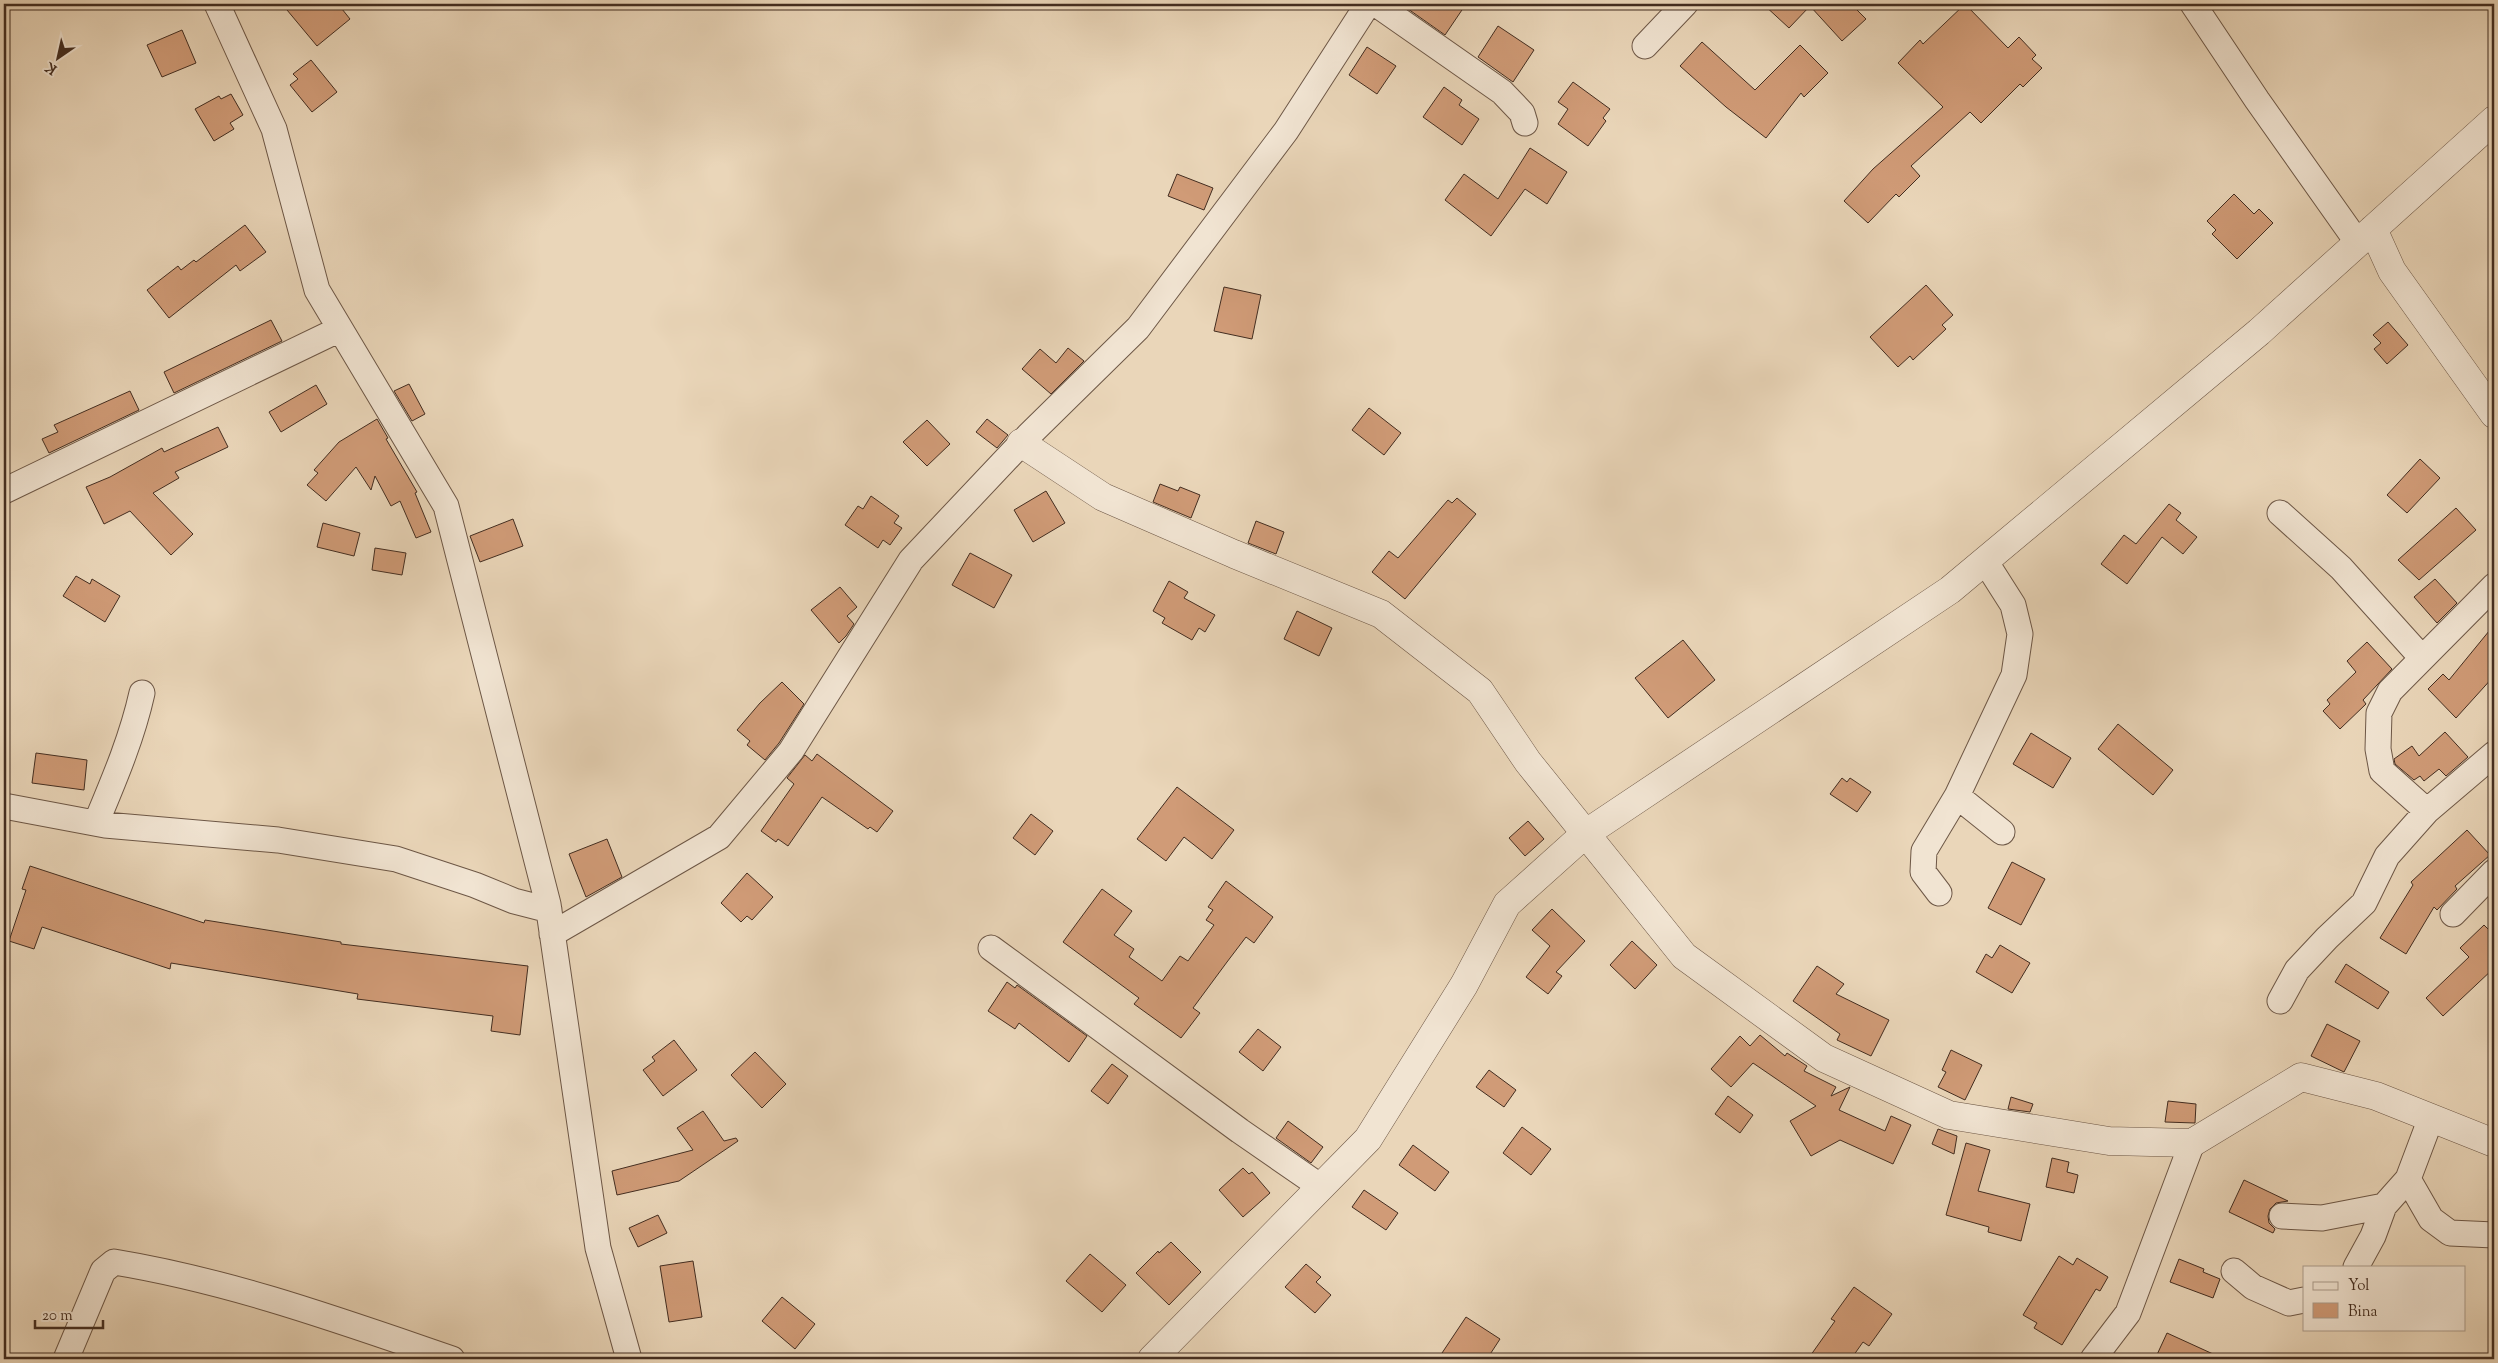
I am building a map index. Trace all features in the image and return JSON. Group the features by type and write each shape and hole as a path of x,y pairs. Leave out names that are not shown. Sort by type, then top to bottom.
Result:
{"street":[{"path":"217,4 274,129 317,290 446,506 550,922 598,1248 629,1359"},
{"path":"550,922 719,837 791,751 911,560 1021,443 1138,328 1286,131 1368,4"},
{"path":"1376,4 1502,92 1522,113 1525,123"},
{"path":"1645,46 1685,4"},
{"path":"2193,4 2257,100 2366,236 2494,414"},
{"path":"1152,1359 1368,1139 1464,985 1507,904 1585,834 1950,590 2259,332 2494,120"},
{"path":"4,491 340,329"},
{"path":"1021,443 1103,497 1234,554 1381,614 1480,691 1528,762 1684,956 1824,1058 1949,1115 2109,1141 2192,1143 2301,1077 2376,1096 2494,1143"},
{"path":"2280,513 2340,568 2422,658"},
{"path":"1939,893 1923,872 1924,850 1957,796 2014,675 2020,634 2013,605 1985,560"},
{"path":"2428,811 2382,771 2378,749 2379,713 2390,691 2494,586"},
{"path":"96,823 120,766 137,717 142,694"},
{"path":"2280,1001 2297,970 2364,903 2387,856 2428,811 2494,754"},
{"path":"1957,796 2002,832"},
{"path":"4,806 96,823 278,840 396,859 475,885 514,901 550,922"},
{"path":"2453,914 2494,872"},
{"path":"991,948 1240,1131 1321,1187"},
{"path":"2357,1266 2373,1236 2384,1206 2408,1178 2431,1118"},
{"path":"2093,1359 2128,1313 2192,1143"},
{"path":"2408,1178 2431,1219 2450,1234 2494,1235"},
{"path":"2282,1216 2322,1218 2384,1206"},
{"path":"66,1359 103,1271 114,1262 152,1268 273,1298 452,1359"},
{"path":"2234,1271 2253,1287 2289,1303 2303,1300"}],"building":[{"path":"282,4 338,4 350,19 317,46"},
{"path":"1401,4 1466,4 1445,35"},
{"path":"1763,4 1851,4 1866,19 1842,41 1810,6 1789,28"},
{"path":"1965,4 2008,48 2019,37 2036,55 2032,59 2042,68 2023,87 2020,84 1981,123 1970,112 1911,166 1920,176 1899,197 1896,194 1868,223 1844,201 1873,169 1943,107 1898,63 1920,40 1923,44"},
{"path":"1498,26 1534,50 1513,82 1478,57"},
{"path":"182,30 196,63 162,77 147,45"},
{"path":"1702,42 1755,90 1800,45 1828,73 1804,97 1801,93 1766,138 1726,107 1680,66"},
{"path":"1367,47 1396,66 1377,94 1349,75"},
{"path":"311,60 337,92 312,112 290,85 298,79 293,74"},
{"path":"1573,82 1610,109 1603,118 1606,121 1588,146 1558,124 1568,109 1558,102"},
{"path":"1444,87 1462,100 1459,105 1479,119 1462,145 1423,117"},
{"path":"231,94 243,115 230,123 234,129 214,141 195,109 219,96 221,99"},
{"path":"1530,148 1567,172 1547,204 1525,189 1491,236 1445,200 1464,174 1498,199"},
{"path":"1177,174 1213,188 1204,210 1168,196"},
{"path":"2234,194 2254,214 2259,209 2273,223 2237,259 2212,234 2216,230 2207,221"},
{"path":"245,225 266,252 240,271 236,265 169,318 147,290 178,266 181,270 194,260 196,262"},
{"path":"1926,285 1953,315 1942,325 1946,329 1913,360 1910,356 1898,367 1870,337"},
{"path":"1224,287 1261,295 1252,339 1214,331"},
{"path":"271,320 282,341 174,393 164,372"},
{"path":"2388,322 2408,345 2387,364 2374,349 2381,343 2373,335"},
{"path":"1068,348 1084,361 1051,394 1022,369 1040,349 1056,363"},
{"path":"409,384 425,414 412,421 394,391"},
{"path":"316,385 327,404 281,432 269,412"},
{"path":"130,391 139,410 49,453 42,439 58,432 54,425"},
{"path":"1369,408 1401,433 1384,455 1352,430"},
{"path":"377,419 388,438 386,439 417,492 415,493 431,532 416,538 400,501 391,506 375,476 371,490 356,467 326,501 307,485 318,473 314,470 339,442"},
{"path":"987,419 1008,435 997,448 976,432"},
{"path":"927,420 950,444 927,466 903,442"},
{"path":"218,427 228,447 175,472 179,478 153,493 193,534 171,555 130,511 104,524 86,487 110,477 162,448 164,452"},
{"path":"2420,459 2440,478 2407,513 2387,495"},
{"path":"1160,484 1178,491 1180,487 1200,495 1191,518 1153,502"},
{"path":"1046,491 1065,523 1033,542 1014,510"},
{"path":"871,496 899,516 894,523 902,528 890,545 883,540 878,548 845,525 858,506 863,509"},
{"path":"1457,498 1476,514 1405,599 1372,572 1389,551 1398,558 1448,500 1452,503"},
{"path":"2169,504 2181,513 2176,520 2197,537 2183,554 2162,537 2127,584 2101,564 2124,535 2136,544"},
{"path":"2456,508 2476,530 2419,580 2398,560"},
{"path":"513,519 523,546 480,562 470,536"},
{"path":"1256,521 1284,532 1276,554 1248,543"},
{"path":"323,523 360,533 354,556 317,547"},
{"path":"375,548 406,553 402,575 372,570"},
{"path":"970,553 1012,575 994,608 952,585"},
{"path":"76,576 90,584 92,579 120,596 105,622 63,596"},
{"path":"2435,579 2457,603 2437,623 2414,597"},
{"path":"1169,581 1188,592 1184,598 1215,615 1205,632 1199,628 1192,640 1162,623 1165,618 1153,611"},
{"path":"840,587 857,607 847,616 854,624 839,643 811,610"},
{"path":"1297,611 1332,628 1319,656 1284,639"},
{"path":"2494,625 2494,676 2456,718 2428,689 2443,674 2449,680"},
{"path":"1683,640 1715,680 1668,718 1635,678"},
{"path":"2367,642 2392,669 2363,700 2366,704 2340,729 2323,711 2330,704 2327,700 2356,672 2347,661"},
{"path":"782,682 804,704 779,743 765,760 747,745 750,741 737,730 760,703"},
{"path":"2118,724 2173,770 2153,795 2098,749"},
{"path":"2445,732 2468,757 2446,776 2439,769 2424,781 2420,776 2414,780 2395,764 2394,759 2412,746 2419,756"},
{"path":"2031,733 2071,758 2053,788 2013,764"},
{"path":"36,753 87,760 84,790 32,783"},
{"path":"817,754 893,811 877,832 870,827 868,829 822,797 788,846 778,839 776,842 761,831 794,784 787,778 805,755 812,761"},
{"path":"1842,778 1847,782 1850,778 1871,792 1857,812 1830,794"},
{"path":"1177,787 1234,830 1212,859 1184,837 1166,861 1137,839"},
{"path":"1031,814 1053,831 1035,855 1013,838"},
{"path":"1528,821 1544,839 1525,856 1509,838"},
{"path":"2467,830 2490,855 2455,886 2457,889 2437,910 2434,907 2406,954 2380,938 2413,885 2411,882"},
{"path":"607,839 622,877 586,897 569,854"},
{"path":"2012,862 2045,879 2021,925 1988,908"},
{"path":"30,866 204,923 205,920 341,942 341,944 528,966 520,1035 491,1031 493,1016 357,999 358,994 171,963 170,969 42,927 34,949 9,941 26,890 22,889"},
{"path":"747,873 773,897 752,920 747,916 741,922 721,903"},
{"path":"1226,881 1273,917 1254,943 1246,937 1193,1008 1200,1013 1181,1038 1134,1004 1139,998 1063,942 1102,889 1132,911 1114,935 1134,949 1129,957 1162,981 1180,956 1188,961 1214,925 1206,920 1213,910 1208,907"},
{"path":"1552,909 1585,941 1556,972 1562,976 1548,994 1526,977 1550,946 1532,930"},
{"path":"2484,925 2494,935 2494,968 2443,1016 2426,998 2469,957 2460,948"},
{"path":"1632,941 1657,965 1635,989 1610,965"},
{"path":"2000,945 2030,963 2012,993 1976,972 1986,954 1992,958"},
{"path":"2346,964 2389,992 2378,1009 2335,982"},
{"path":"1817,966 1844,984 1836,994 1889,1020 1871,1056 1837,1040 1840,1034 1793,1001"},
{"path":"1007,982 1015,988 1017,985 1087,1036 1069,1062 1019,1023 1015,1029 988,1011"},
{"path":"2327,1024 2360,1041 2344,1072 2311,1056"},
{"path":"1258,1029 1281,1047 1263,1071 1239,1052"},
{"path":"1760,1035 1785,1056 1787,1053 1807,1066 1804,1071 1836,1087 1831,1096 1850,1087 1839,1110 1885,1131 1891,1116 1911,1125 1893,1164 1840,1140 1811,1156 1790,1121 1816,1106 1753,1063 1731,1087 1711,1069 1740,1036 1750,1046"},
{"path":"674,1040 697,1070 663,1096 643,1070 655,1061 652,1057"},
{"path":"1951,1050 1982,1065 1965,1100 1938,1087 1946,1072 1942,1070"},
{"path":"755,1052 786,1084 762,1108 731,1075"},
{"path":"1112,1064 1128,1076 1108,1104 1091,1091"},
{"path":"1489,1070 1516,1090 1504,1107 1476,1087"},
{"path":"1728,1096 1753,1115 1740,1133 1715,1114"},
{"path":"2011,1097 2033,1104 2030,1112 2008,1109"},
{"path":"2168,1101 2196,1104 2195,1123 2165,1122"},
{"path":"703,1111 724,1141 736,1138 738,1141 679,1181 617,1195 612,1171 693,1150 677,1128"},
{"path":"1288,1121 1323,1147 1311,1163 1276,1138"},
{"path":"1522,1127 1551,1149 1531,1175 1503,1153"},
{"path":"1938,1129 1957,1136 1954,1154 1932,1144"},
{"path":"1966,1143 1990,1150 1978,1191 2030,1204 2021,1241 1988,1232 1989,1227 1946,1215"},
{"path":"1413,1145 1449,1172 1435,1191 1399,1165"},
{"path":"2052,1158 2069,1162 2067,1172 2078,1175 2074,1193 2046,1187"},
{"path":"1243,1168 1249,1174 1252,1172 1270,1193 1243,1217 1219,1190"},
{"path":"2244,1180 2288,1201 2276,1203 2270,1209 2268,1216 2269,1223 2275,1229 2273,1233 2229,1212"},
{"path":"1364,1190 1398,1213 1386,1230 1352,1207"},
{"path":"658,1215 667,1233 638,1247 629,1228"},
{"path":"1171,1242 1201,1272 1169,1305 1136,1273 1158,1251 1159,1253"},
{"path":"1090,1254 1126,1285 1102,1312 1066,1281"},
{"path":"2059,1256 2073,1265 2077,1258 2108,1277 2100,1291 2096,1289 2062,1345 2034,1328 2037,1323 2023,1315"},
{"path":"2179,1259 2204,1269 2203,1272 2220,1279 2213,1298 2170,1282"},
{"path":"693,1261 702,1317 669,1322 660,1266"},
{"path":"1306,1264 1321,1277 1316,1282 1331,1295 1315,1313 1285,1287"},
{"path":"1854,1287 1892,1314 1869,1346 1863,1342 1851,1359 1808,1359 1835,1321 1831,1319"},
{"path":"782,1297 815,1324 795,1349 762,1321"},
{"path":"1466,1317 1500,1339 1487,1359 1438,1359"},
{"path":"2167,1333 2224,1359 2155,1359"}]}
